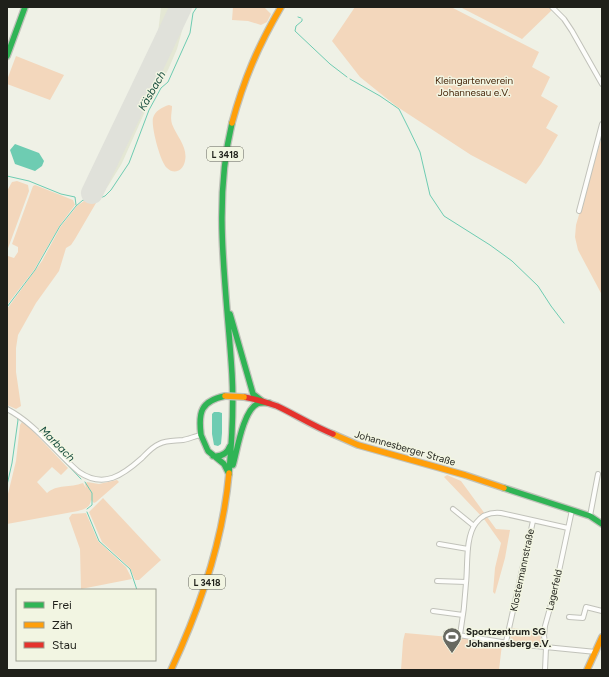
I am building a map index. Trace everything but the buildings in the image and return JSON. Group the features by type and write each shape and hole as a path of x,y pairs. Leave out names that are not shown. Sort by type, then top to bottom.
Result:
{"main road":[{"path":"7,56 25,7"},
{"name":"L 3418","path":"171,670 193,623 209,576 218,543 228,488 232,436 232,388 222,255 221,220 222,186 226,150 233,116 253,58 281,7"},
{"path":"225,293 253,394 262,401"},
{"name":"Johannesberger Straße","path":"201,434 200,420 204,406 212,399 225,396 244,397 262,401 358,445 465,475 590,516 602,524"},
{"path":"228,488 241,434 249,411 256,404 269,403"},
{"path":"201,434 205,447 211,455 224,464 229,476"},
{"path":"211,455 218,457 226,453 229,449 232,436"},
{"path":"587,670 602,637"}],"street":[{"path":"552,7 572,30 602,84"},
{"path":"579,211 602,124"},
{"path":"7,409 31,424 79,472 96,479 110,479 124,473 153,448 160,444 188,439 201,434"},
{"path":"590,516 598,474"},
{"path":"453,509 474,526"},
{"name":"Lagerfeld","path":"545,670 545,626 572,510"},
{"path":"460,635 463,616 468,549 476,522 484,516 495,513 568,528"},
{"name":"Klostermannstraße","path":"506,642 532,521"},
{"path":"439,544 468,549"},
{"path":"437,581 466,582"},
{"path":"569,617 583,618 586,607 602,611"},
{"path":"433,611 463,616"},
{"path":"446,633 546,648 596,652"}],"shaded area":[{"path":"161,7 190,7 177,49 168,70 147,107 122,163 108,186 96,198 86,193 85,189 157,42"},
{"path":"15,144 39,153 44,161 42,166 35,171 15,164 10,150"},
{"path":"214,412 222,413 221,444 218,446 214,445 212,434 212,414"}],"green space":[{"path":"233,7 264,7 271,14 267,22 261,25 248,21 232,20"},
{"name":"Kleingartenverein Johannesau e.V.","path":"355,7 451,7 539,52 532,67 550,77 541,96 558,106 546,128 558,135 541,164 526,184 471,155 396,106 360,77 332,41"},
{"path":"460,7 548,7 552,10 522,39"},
{"path":"16,56 64,75 50,100 7,84 7,80"},
{"path":"169,105 172,106 172,124 184,147 186,156 184,164 178,171 170,170 164,164 153,128 153,118 157,111"},
{"path":"602,136 602,295 578,250 575,237 576,225"},
{"path":"17,181 28,185 29,191 7,251 7,191 12,182"},
{"path":"35,185 73,200 75,205 60,225 34,270 7,305 7,258 8,256 14,258 18,252 18,247 12,244 33,186"},
{"path":"84,201 96,201 96,203 71,245 66,248 59,271 36,303 18,335 16,348 16,372 21,406 16,409 7,405 7,309 42,261 61,226 77,206"},
{"path":"22,422 29,427 68,468 61,475 52,467 37,482 47,493 55,488 83,483 86,488 85,484 87,482 99,484 117,480 119,482 96,502 94,503 91,500 88,506 82,510 7,524 7,498 16,461 20,425"},
{"path":"447,475 461,481 496,529 510,530 505,558 495,594 493,592 495,568 501,543 484,519 444,477"},
{"path":"103,498 161,560 139,580 135,580 130,568 102,542 89,512"},
{"path":"86,513 98,541 126,567 132,579 81,589 80,549 69,518 72,514"},
{"path":"512,628 541,632 541,646 511,643"},
{"name":"Sportzentrum SG Johannesberg e.V.","path":"405,633 461,638 502,644 499,670 401,670"}],"waterway":[{"name":"Käsbach","path":"100,198 105,196 111,190 129,163 149,110 161,88 168,82 190,33 193,13 197,7"},
{"path":"302,19 302,21 296,26 295,31 330,64 347,77"},
{"path":"350,79 399,109 420,152 430,195 444,216 490,245 512,261 538,286 564,323"},
{"path":"7,176 29,181 61,194 75,197 76,205"},
{"name":"Käsbach","path":"7,307 35,270 60,226 76,206 83,200 96,200"},
{"path":"7,485 12,463 18,420 17,417"},
{"name":"Marbach","path":"43,439 81,479"},
{"name":"Marbach","path":"85,482 92,493 92,505 87,509"},
{"name":"Marbach","path":"87,512 99,541 130,569 137,589"}],"runway":[{"path":"92,193 181,7"}],"traffic: fast":[{"path":"7,56 25,7"},
{"path":"229,473 233,386 222,217 226,154 232,123"},
{"path":"230,314 253,394 262,401"},
{"path":"201,435 200,420 206,404 217,398 225,396"},
{"path":"233,465 241,432 252,408 257,404 269,403"},
{"path":"201,435 208,451 224,464 229,474"},
{"path":"213,456 223,454 230,446"},
{"path":"504,488 590,516 602,524"}],"traffic: slow":[{"path":"232,123 241,92 252,63 265,35 281,7"},
{"path":"225,396 244,397"},
{"path":"333,434 358,445 465,475 504,488"},
{"path":"171,670 182,647 209,574 216,549 226,499 229,473"},
{"path":"587,670 602,637"}],"traffic: jam":[{"path":"244,397 277,406 318,428 333,434"}],"place":[{"name":"Sportzentrum SG Johannesberg e.V.","path":"452,654"}]}
